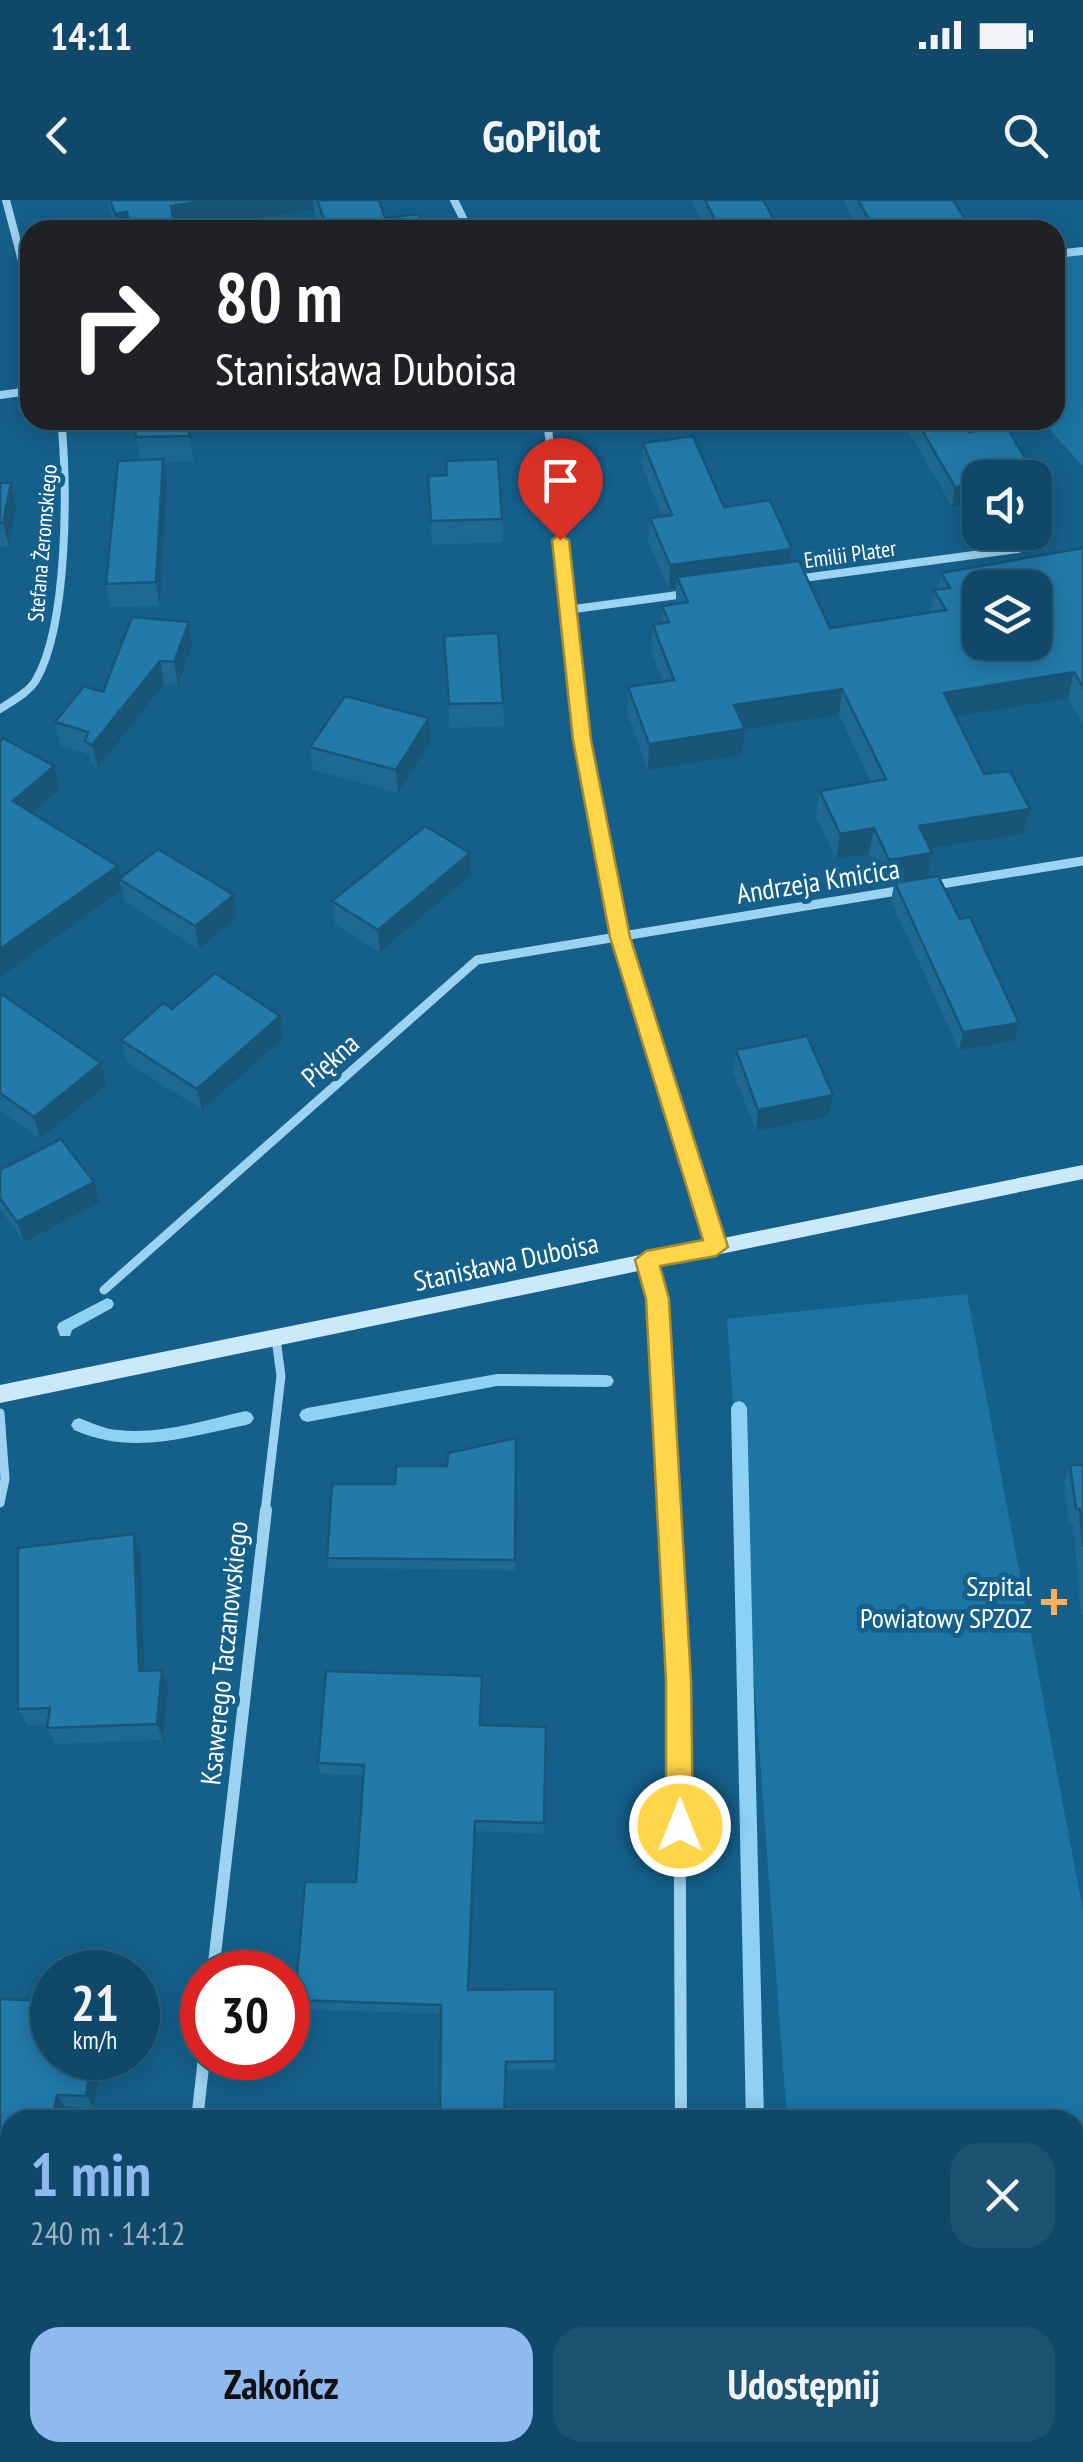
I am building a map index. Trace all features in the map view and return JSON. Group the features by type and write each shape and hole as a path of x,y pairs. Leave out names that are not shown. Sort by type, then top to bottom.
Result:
{"street":[{"path":"6,200 20,253"},
{"name":"Stefana Żeromskiego","path":"0,709 35,683 52,635 67,453 63,430"},
{"path":"548,430 582,740 620,937 716,1247"},
{"name":"Emilii Plater","path":"783,581 1004,550"},
{"path":"567,610 704,592"},
{"name":"Andrzeja Kmicica","path":"620,937 1083,861"},
{"name":"Piękna","path":"104,1290 477,960 620,937"},
{"name":"Stanisława Duboisa","path":"0,1394 1083,1172"},
{"path":"646,1260 658,1299 679,1680 681,2110"},
{"name":"Ksawerego Taczanowskiego","path":"216,1950 281,1376 276,1338"},
{"path":"0,1413 4,1479 0,1503"},
{"path":"197,2110 201,2080"}],"shaded area":[{"path":"1083,254 1083,466 1050,430 1065,430 1065,256"},
{"path":"967,1294 1083,1911 1083,2110 786,2110 727,1319"}],"building":[{"path":"110,200 211,200 171,206 173,220 128,220 127,212 115,214"},
{"path":"317,200 379,200 385,218 419,214 421,220 324,220"},
{"path":"705,200 763,200 774,220 715,220"},
{"path":"858,200 953,200 966,220 869,220"},
{"path":"135,430 188,430 190,436 136,437"},
{"path":"922,430 1008,430 1026,460 962,460 962,486 955,487"},
{"path":"693,436 724,507 770,500 792,549 670,565 650,518 672,515 643,443"},
{"path":"163,459 156,582 106,584 118,461"},
{"path":"498,459 502,519 431,521 428,476 447,475 446,461"},
{"path":"0,483 11,483 3,523 0,523"},
{"path":"1083,548 1083,687 1074,672 944,693 984,774 1010,771 1030,809 919,826 932,853 889,860 874,828 840,834 820,791 886,779 842,689 734,705 745,729 649,744 628,687 674,680 653,625 669,622 662,606 688,602 677,577 799,561 830,628 946,610 934,590 950,588 941,573"},
{"path":"132,617 189,622 174,662 160,661 92,745 85,741 88,732 55,722 84,686 103,692"},
{"path":"498,633 503,703 449,704 444,636"},
{"path":"345,696 429,718 396,770 310,747"},
{"path":"3,738 54,766 13,801 118,866 0,949 0,741"},
{"path":"425,826 470,853 378,930 332,901"},
{"path":"158,849 234,895 195,926 119,879"},
{"path":"938,876 960,919 970,917 1019,1023 963,1032 895,883"},
{"path":"215,973 280,1016 197,1089 121,1040 163,1003 172,1009"},
{"path":"0,993 101,1063 34,1117 0,1093"},
{"path":"807,1036 833,1095 758,1110 736,1050"},
{"path":"61,1139 94,1182 17,1222 0,1198 0,1170"},
{"path":"516,1438 515,1560 327,1558 332,1484 395,1484 396,1466 447,1466 448,1453"},
{"path":"1070,1465 1083,1465 1083,1547 1080,1509 1076,1509"},
{"path":"134,1534 139,1671 162,1670 157,1724 47,1728 50,1708 18,1709 18,1548"},
{"path":"326,1671 482,1676 480,1725 546,1727 544,1823 475,1821 468,1990 555,1989 555,2061 506,2062 504,2110 440,2110 441,2005 310,2001 310,1950 299,1950 305,1882 356,1882 364,1765 318,1763"},
{"path":"0,1999 30,2000 30,2080 89,2080 86,2096 57,2095 54,2110 0,2110"}],"waterway":[{"path":"65,1332 64,1327 107,1304"},
{"path":"307,1415 497,1380 606,1381"},
{"path":"739,1408 755,2110"},
{"path":"79,1425 97,1433 139,1437 246,1418"}],"place":[{"name":"Szpital Powiatowy SPZOZ","path":"1054,1602"}],"route":[{"path":"560,540 582,740 620,937 716,1247 646,1260 658,1299 679,1680 680,1826"}]}
